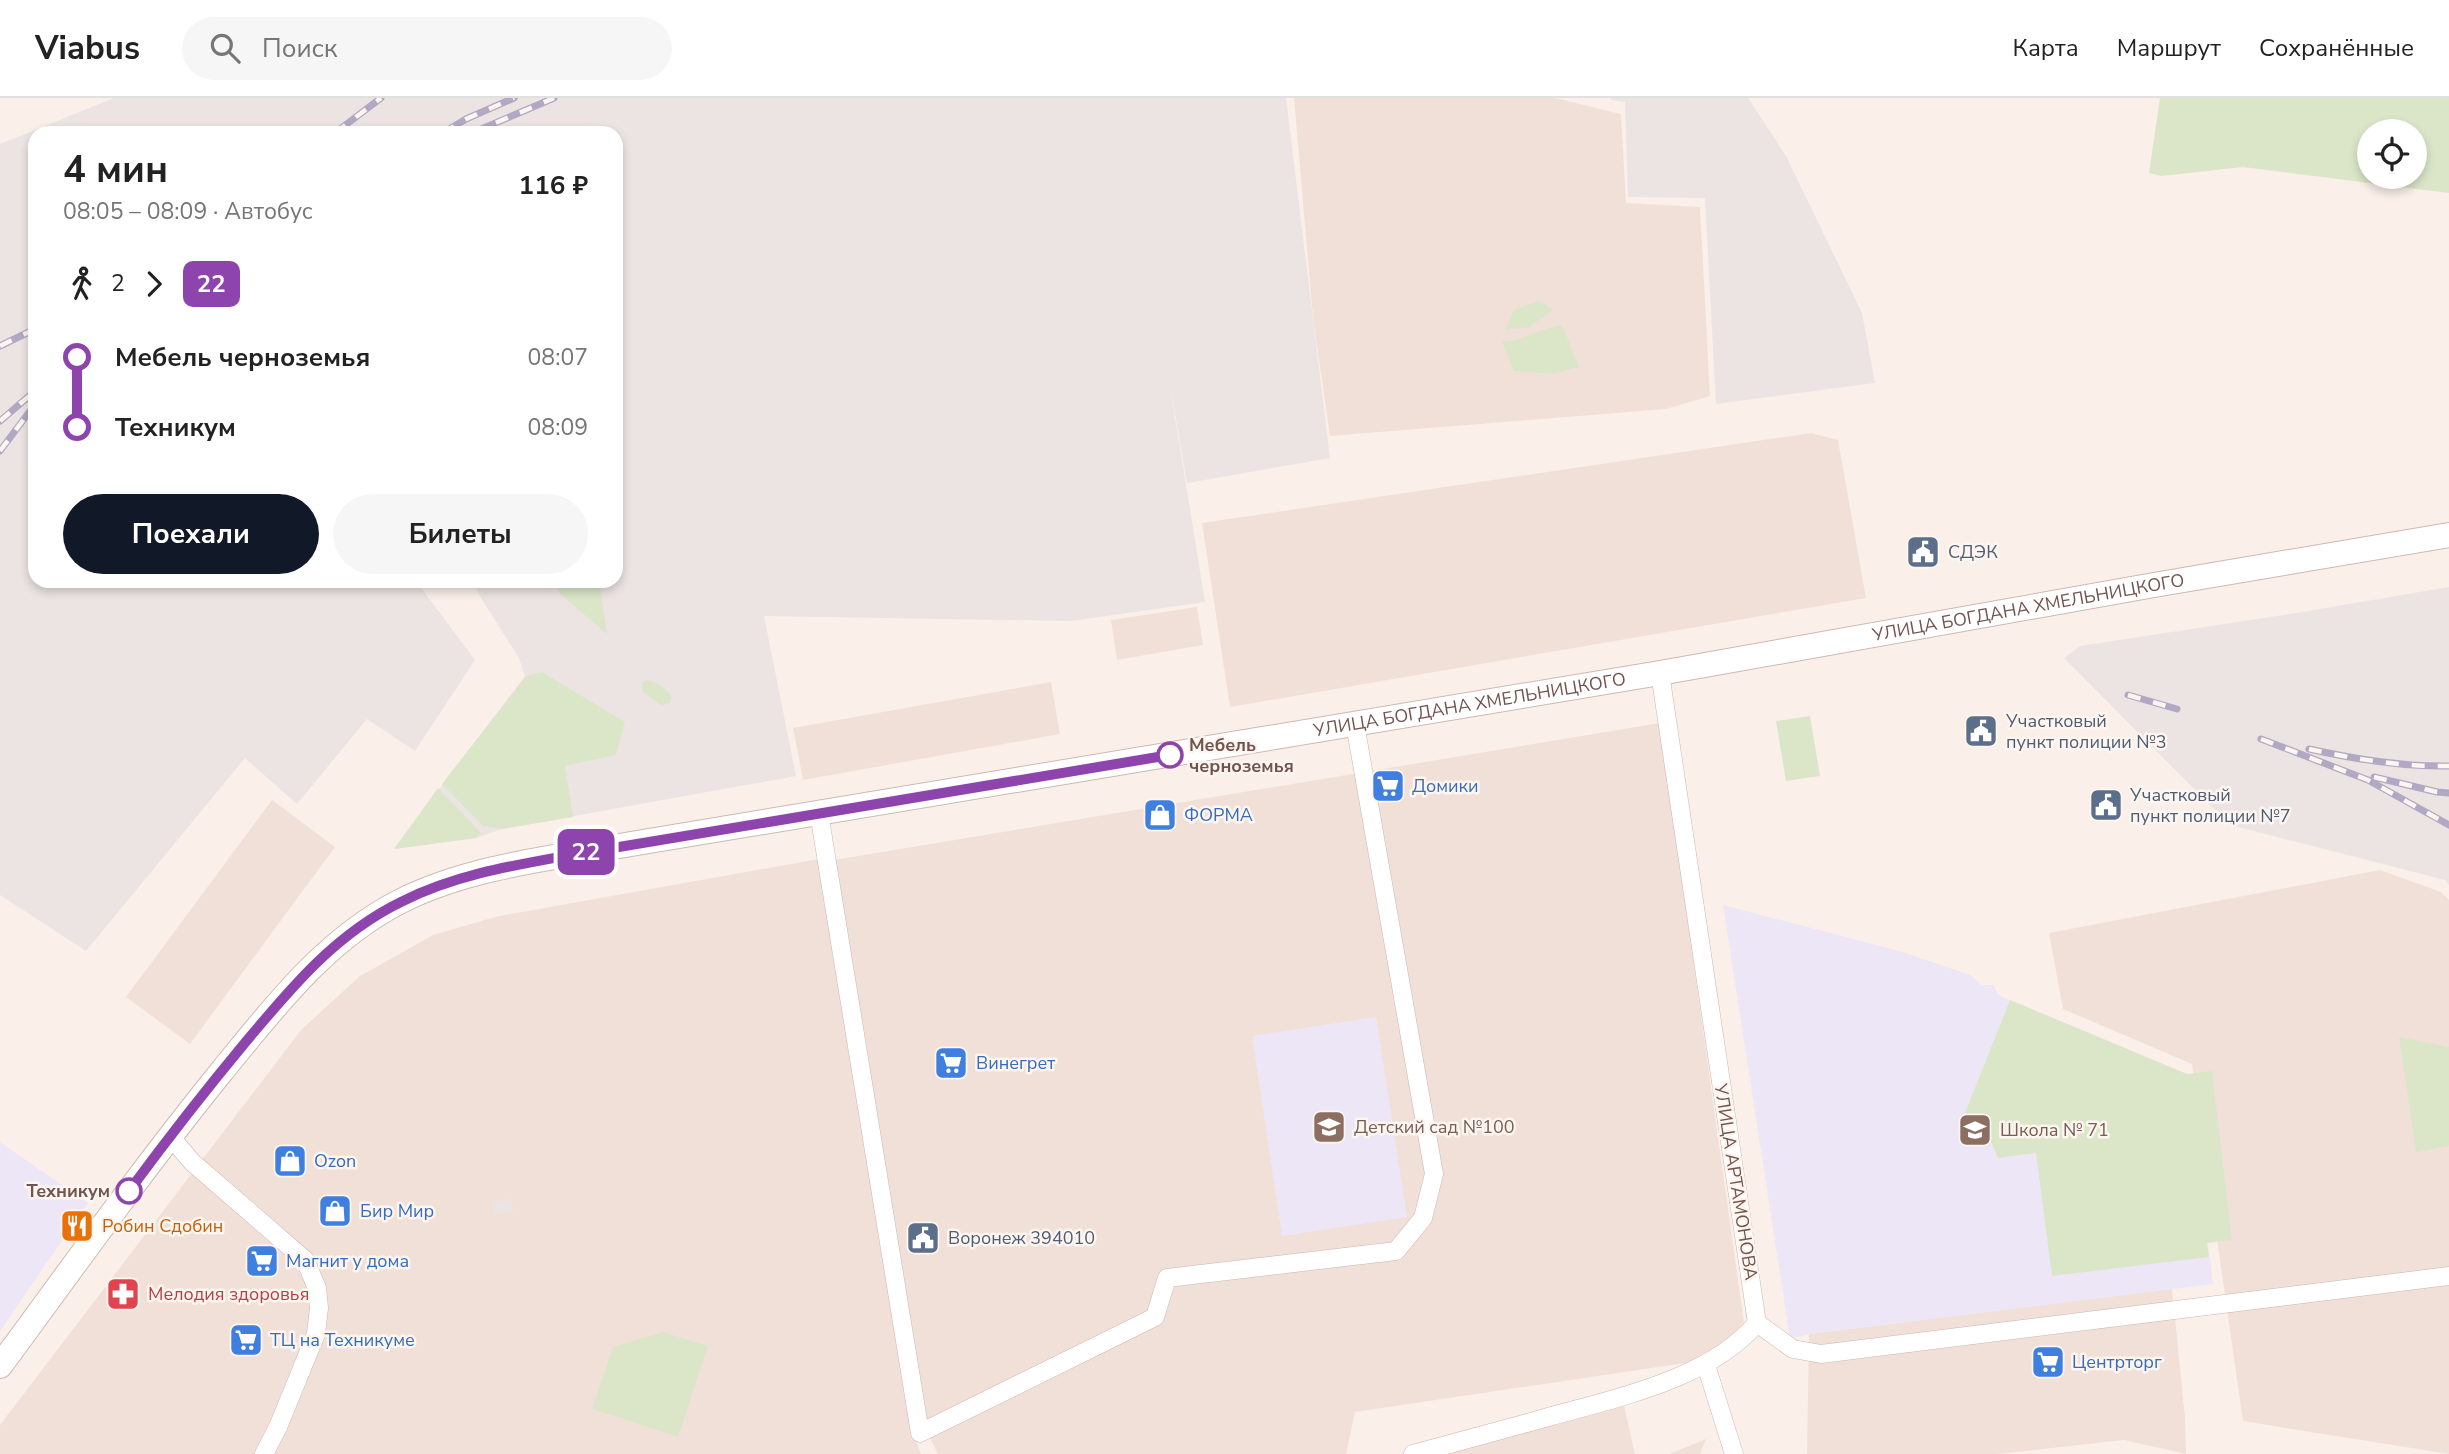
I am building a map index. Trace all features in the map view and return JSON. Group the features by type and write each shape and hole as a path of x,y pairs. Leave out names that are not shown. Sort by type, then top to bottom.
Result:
{"main road":[{"name":"УЛИЦА БОГДАНА ХМЕЛЬНИЦКОГО","path":"0,1366 170,1136 305,973 357,928 400,902 433,887 523,863 1660,673 2449,535"}],"street":[{"name":"УЛИЦА АРТАМОНОВА","path":"1660,673 1757,1323"},
{"path":"819,813 920,1433 1155,1317 1167,1278 1396,1251 1423,1219 1434,1174 1355,724"},
{"path":"170,1136 192,1162 305,1261 317,1288 320,1308 316,1334 278,1427 264,1454"},
{"path":"1413,1454 1626,1396 1706,1365 1733,1348 1757,1323 1793,1349 1821,1354 2449,1276"},
{"path":"1706,1365 1734,1454"}],"shaded area":[{"path":"114,98 1286,98 1330,458 1187,483 1168,374 1205,602 1071,621 764,616 796,776 502,829 476,838 394,849 525,676 519,658 476,588 623,588 623,126 45,126"},
{"path":"1294,98 1555,98 1621,114 1626,203 1700,207 1710,396 1666,409 1330,436 1313,318"},
{"path":"1611,98 1748,98 1786,156 1862,313 1875,383 1716,404 1705,198 1628,197 1625,102"},
{"path":"28,133 28,588 421,588 475,660 415,751 367,719 297,804 245,758 86,951 0,895 0,144"},
{"path":"1811,433 1838,440 1866,598 1230,707 1202,523"},
{"path":"2449,587 2449,885 2445,880 2230,825 2064,658 2080,646"},
{"path":"1197,607 1203,645 1117,660 1111,620"},
{"path":"1051,682 1060,734 803,780 793,728"},
{"path":"1660,723 1744,1323 1705,1360 1355,1412 1346,1454 938,1454 930,1438 834,860"},
{"path":"272,800 335,847 190,1044 126,997"},
{"path":"819,859 921,1454 0,1454 0,1425 301,1030 360,976 433,935 499,916"},
{"path":"2380,870 2441,892 2449,900 2449,1454 2243,1421 2192,1064 2063,1009 2049,933"},
{"name":"Школа № 71","path":"1723,905 1903,952 1970,975 1982,985 1994,985 1998,995 2187,1074 2213,1284 1809,1334 1790,1339"},
{"name":"Детский сад №100","path":"1376,1017 1407,1217 1282,1236 1252,1036"},
{"path":"0,1142 88,1203 0,1331"},
{"path":"511,1199 513,1212 495,1215 492,1202"},
{"path":"2172,1289 2185,1417 2186,1454 2124,1440 1998,1454 1807,1454 1809,1334"},
{"path":"1623,1401 1635,1454 1448,1454"},
{"path":"1706,1439 1700,1454 1669,1454"}],"green space":[{"path":"2160,98 2449,98 2449,193 2417,189 2427,189 2427,119 2357,119 2357,181 2243,167 2161,176 2149,173"},
{"path":"1538,301 1554,309 1529,327 1505,330 1514,310"},
{"path":"1562,325 1579,367 1552,374 1514,371 1502,342"},
{"path":"557,588 600,588 607,634 561,595"},
{"path":"542,672 625,722 616,755 565,766 573,817 502,829 483,826 442,784 526,676"},
{"path":"647,680 668,692 672,698 670,703 661,705 643,692 642,683"},
{"path":"1810,716 1820,776 1786,781 1776,721"},
{"path":"438,788 481,833 476,838 394,849"},
{"path":"2010,1000 2187,1074 2212,1071 2232,1240 2207,1243 2209,1257 2052,1276 2036,1153 1998,1158 1990,1139 1959,1128"},
{"path":"2399,1037 2449,1047 2449,1146 2416,1152"},
{"path":"663,1332 708,1346 678,1437 592,1409 613,1347"}],"railway":[{"path":"344,126 381,98"},
{"path":"454,126 514,98"},
{"path":"488,126 554,98"},
{"path":"0,346 28,332"},
{"path":"0,421 28,397"},
{"path":"0,451 28,414"},
{"path":"2128,695 2177,709"},
{"path":"2261,739 2368,780 2449,825"},
{"path":"2309,749 2379,762 2449,766"},
{"path":"2374,777 2449,793"}],"bus line":[{"name":"22","path":"129,1191 234,1056 326,952 357,928 400,902 433,887 523,863 1170,755"}],"place":[{"name":"СДЭК","path":"1923,552"},
{"name":"Участковый пункт полиции №3","path":"1981,731"},
{"name":"Мебель черноземья","path":"1170,755"},
{"name":"Домики","path":"1388,786"},
{"name":"Участковый пункт полиции №7","path":"2106,805"},
{"name":"ФОРМА","path":"1160,815"},
{"name":"Винегрет","path":"951,1063"},
{"name":"Детский сад №100","path":"1329,1127"},
{"name":"Школа № 71","path":"1975,1130"},
{"name":"Ozon","path":"290,1161"},
{"name":"Техникум","path":"129,1191"},
{"name":"Бир Мир","path":"335,1211"},
{"name":"Робин Сдобин","path":"77,1226"},
{"name":"Воронеж 394010","path":"923,1238"},
{"name":"Магнит у дома","path":"262,1261"},
{"name":"Мелодия здоровья","path":"123,1294"},
{"name":"ТЦ на Техникуме","path":"246,1340"},
{"name":"Центрторг","path":"2048,1362"}]}
